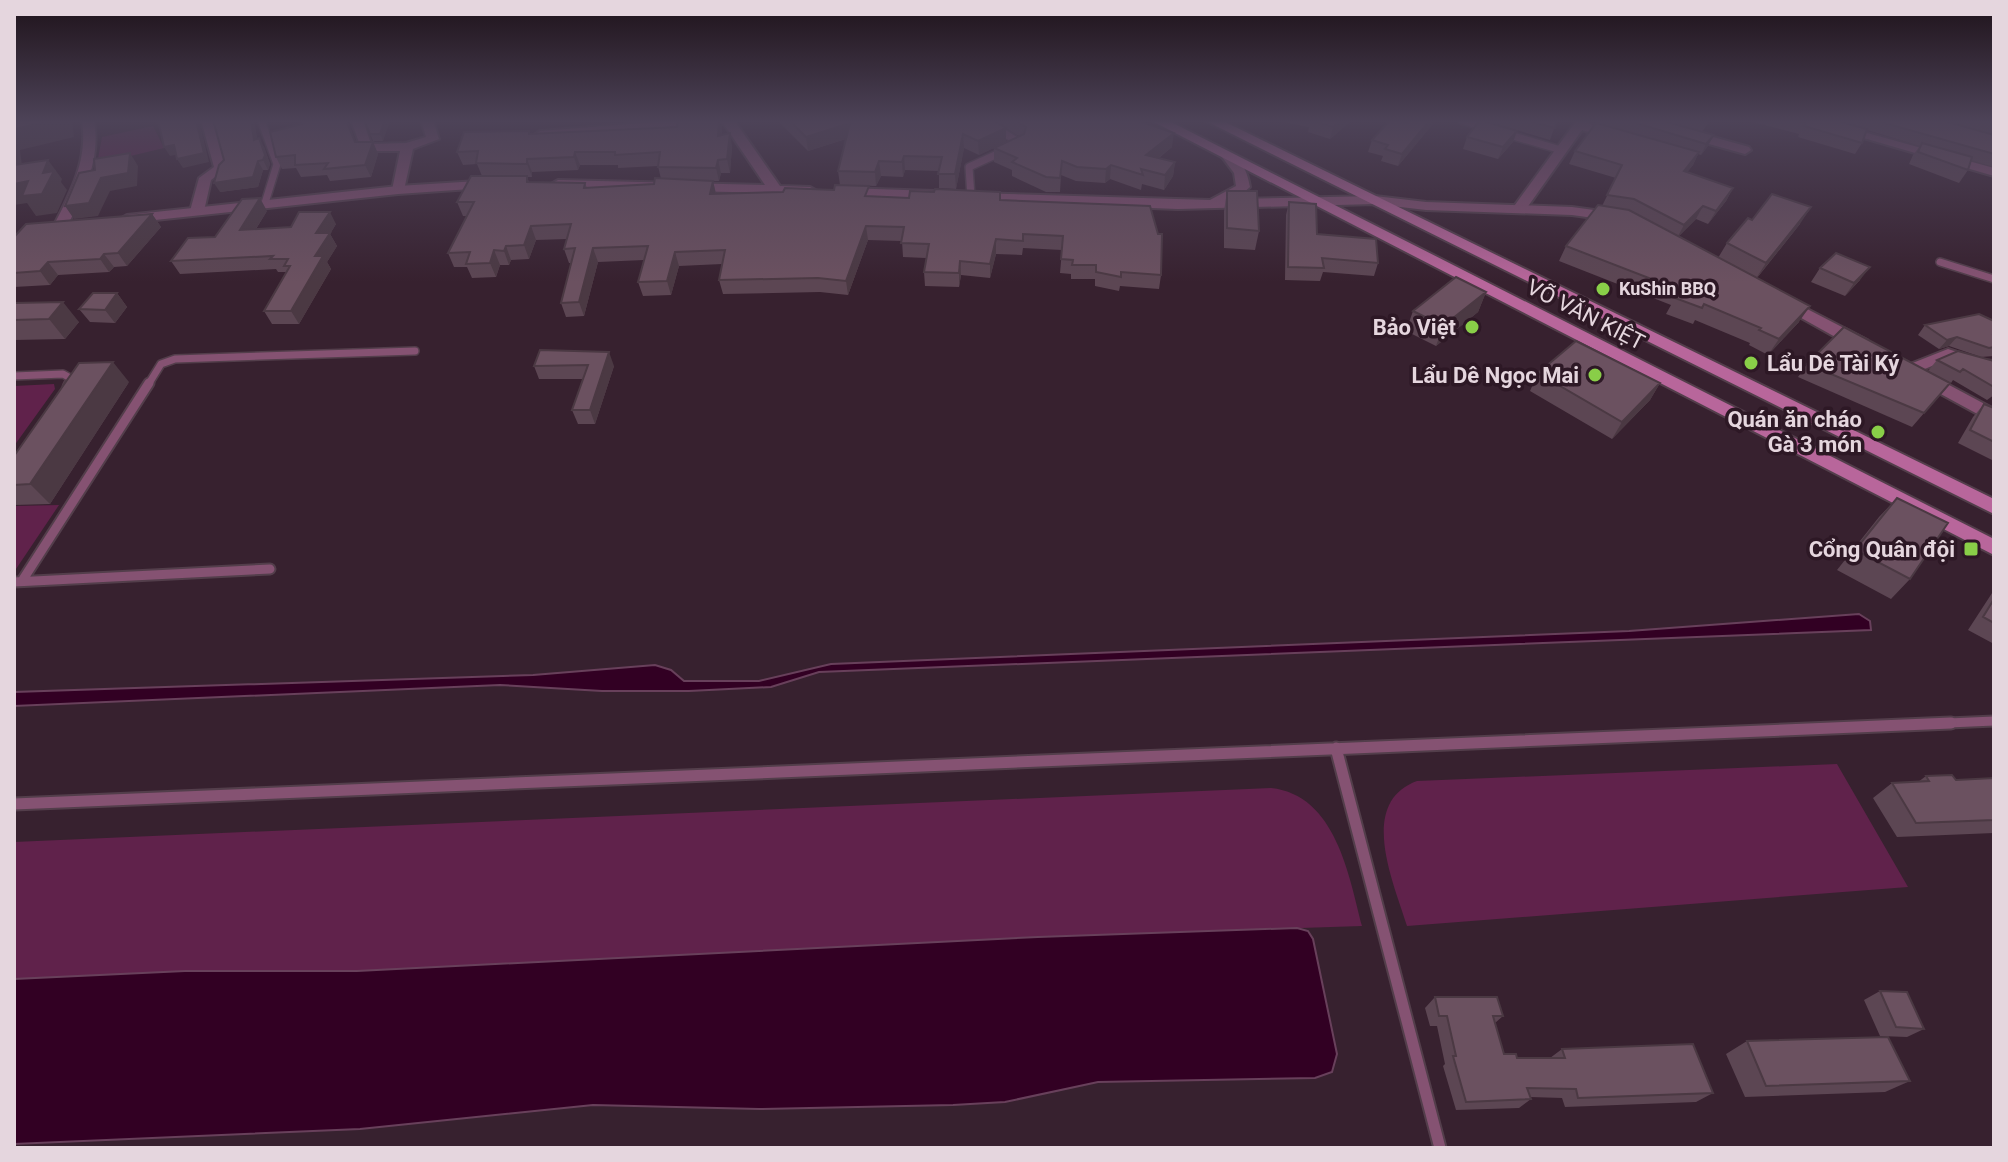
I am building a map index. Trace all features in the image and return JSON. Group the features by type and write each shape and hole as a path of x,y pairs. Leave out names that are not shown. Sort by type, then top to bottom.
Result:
{"main road":[{"name":"VÕ VĂN KIỆT","path":"1262,174 1994,548"},
{"name":"VÕ VĂN KIỆT","path":"1322,174 1994,507"}],"street":[{"path":"60,227 85,174"},
{"path":"197,211 205,178 211,174"},
{"path":"398,190 401,174"},
{"path":"764,174 775,189"},
{"path":"1178,205 1235,195 1243,187 1241,174"},
{"path":"1519,209 1544,174"},
{"path":"107,221 398,190 506,184"},
{"path":"535,184 775,189 1178,205 1375,200 1426,206 1572,211 1626,219"},
{"path":"1766,292 1870,349"},
{"path":"1903,367 1948,354 1980,365 1994,366"},
{"path":"1903,367 1994,417"}],"lane":[{"path":"265,203 274,174"},
{"path":"969,174 971,197"},
{"path":"1940,262 1994,279"},
{"path":"18,581 161,364 175,359 415,351"},
{"path":"14,376 69,376 70,384 62,395"},
{"path":"18,581 270,569"},
{"path":"14,804 1994,721"},
{"path":"1336,748 1440,1148"}],"shaded area":[{"path":"54,384 55,389 14,446 14,386"},
{"path":"59,505 16,569 14,569 14,506"},
{"path":"1859,614 1870,621 1871,630 819,672 771,687 689,691 602,691 500,685 14,706 14,692 533,675 655,665 671,670 684,681 759,681 831,664 1629,631"},
{"path":"1837,764 1908,887 1407,926 1389,867 1384,825 1388,807 1399,792 1417,781"},
{"path":"1271,788 1293,794 1311,805 1325,822 1345,862 1362,926 1038,937 357,971 185,971 14,979 14,842"},
{"path":"1297,928 1308,931 1313,939 1337,1054 1332,1072 1315,1078 1098,1082 1005,1102 953,1105 759,1109 593,1105 360,1129 14,1144 14,979 185,971 357,971 1038,937"}],"building":[{"path":"14,174 52,174 42,194 22,196 28,181 14,184"},
{"path":"78,174 121,174 101,178 89,203 65,206"},
{"path":"216,174 254,174 253,177 214,183"},
{"path":"1040,174 1060,174 1060,178"},
{"path":"1617,174 1693,174 1733,188 1716,211 1703,206 1684,225 1634,199 1607,195"},
{"path":"471,176 527,176 527,182 585,183 584,188 654,184 655,178 713,181 710,194 783,192 785,188 834,190 835,185 869,186 865,196 909,198 910,191 934,192 935,189 1000,192 1000,200 1150,206 1158,234 1162,234 1161,275 1121,272 1121,277 1096,272 1096,265 1072,265 1073,260 1061,259 1063,236 1023,234 1023,241 996,239 990,264 960,261 959,273 924,272 929,244 901,243 904,227 866,226 846,281 818,278 719,280 725,250 675,252 667,281 638,282 648,246 593,248 579,302 561,303 575,248 564,249 571,224 531,226 524,245 506,246 504,251 494,250 490,263 466,264 470,252 448,253 474,202 457,202"},
{"path":"1227,191 1257,191 1259,231 1227,228"},
{"path":"1772,194 1811,207 1766,263 1727,243 1748,218 1752,220"},
{"path":"260,198 240,230 291,227 299,212 330,212 316,233 330,233 315,256 323,256 291,311 264,311 290,266 284,266 288,259 270,259 273,256 171,261 188,238 215,237 242,199"},
{"path":"1289,202 1316,204 1317,234 1376,239 1378,263 1322,258 1324,268 1288,267"},
{"path":"1598,205 1629,210 1810,306 1779,339 1704,304 1702,308 1675,298 1680,290 1566,246"},
{"path":"152,214 118,253 104,254 100,259 48,262 40,271 14,273 14,237 26,224"},
{"path":"1836,253 1870,267 1854,283 1820,268"},
{"path":"1456,277 1486,292 1443,326 1413,311"},
{"path":"93,293 117,293 105,310 79,309"},
{"path":"63,302 49,319 14,320 14,303"},
{"path":"1979,314 1994,321 1994,347 1957,337 1947,340 1925,325"},
{"path":"1844,327 1950,383 1924,413 1807,364"},
{"path":"1576,341 1660,383 1622,422 1538,373"},
{"path":"540,350 609,352 590,410 572,410 588,365 534,366"},
{"path":"1958,351 1994,361 1994,387 1963,369 1960,372 1937,360"},
{"path":"113,362 30,484 14,485 14,456 79,363"},
{"path":"1984,404 1994,408 1994,442 1970,430"},
{"path":"1897,498 1948,523 1910,579 1855,550"},
{"path":"1994,599 1994,623 1983,617"},
{"path":"1952,775 1956,780 1994,778 1994,820 1916,823 1892,783 1929,781 1926,776"},
{"path":"1880,991 1907,992 1924,1029 1896,1027"},
{"path":"1435,997 1497,997 1503,1016 1493,1016 1504,1054 1516,1054 1517,1058 1565,1058 1562,1049 1693,1044 1713,1093 1578,1098 1576,1089 1527,1088 1531,1099 1466,1102 1453,1056 1456,1056 1447,1016 1439,1016"},
{"path":"1888,1037 1910,1081 1766,1086 1747,1041"}],"place":[{"name":"KuShin BBQ","path":"1603,289"},
{"name":"Bảo Việt","path":"1472,327"},
{"name":"Lẩu Dê Tài Ký","path":"1751,363"},
{"name":"Lẩu Dê Ngọc Mai","path":"1595,375"},
{"name":"Quán ăn cháo Gà 3 món","path":"1878,432"},
{"name":"Cổng Quân đội","path":"1971,549"}]}
